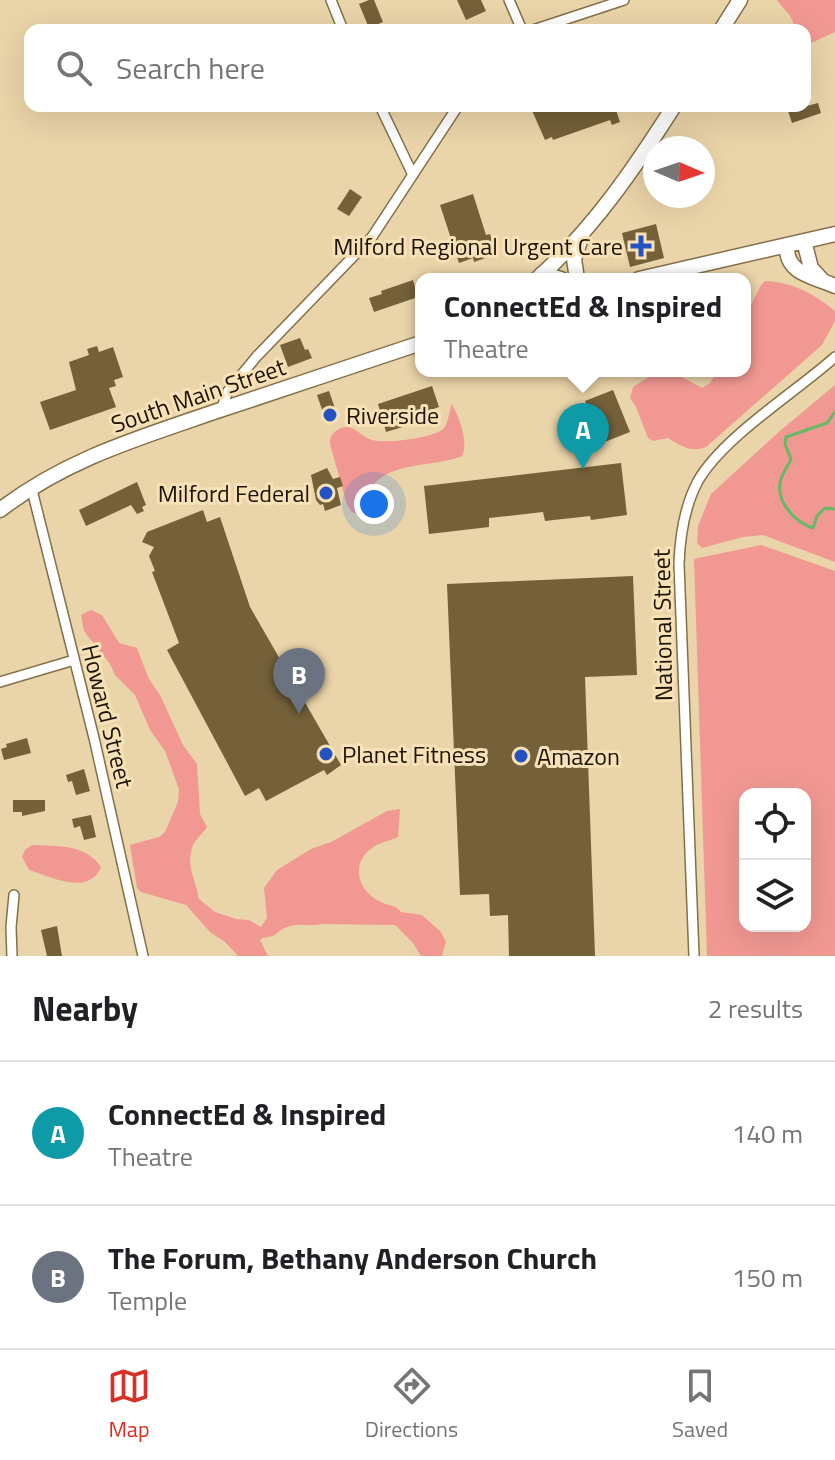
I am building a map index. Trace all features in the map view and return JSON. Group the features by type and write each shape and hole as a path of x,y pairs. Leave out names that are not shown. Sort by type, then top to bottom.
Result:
{"main road":[{"path":"725,24 740,0"},
{"path":"545,273 582,235 670,112"},
{"path":"665,273 835,234"},
{"path":"576,273 574,259 582,235"},
{"path":"804,241 811,268 829,283"},
{"path":"787,245 788,261 797,271"},
{"path":"762,251 797,271 829,283"},
{"name":"South Main Street","path":"0,510 31,486 77,462 415,345"}],"street":[{"path":"331,0 341,24"},
{"path":"509,0 519,24"},
{"path":"551,24 624,0"},
{"path":"383,112 413,175"},
{"path":"221,410 228,391 261,351 372,237 454,112"},
{"name":"National Street","path":"694,956 679,564 683,521 699,480 717,456 835,357"},
{"name":"Howard Street","path":"31,486 123,859 143,956"},
{"path":"0,682 74,660"},
{"path":"12,956 14,895"}],"shaded area":[{"path":"777,0 835,0 835,32 811,43 811,24 794,24"},
{"path":"765,281 803,290 835,311 835,321 822,345 706,447 691,449 668,438 653,441 648,438 630,398 633,387 649,377 681,377 702,388 714,377 751,377 751,305"},
{"path":"835,385 835,562 763,535 702,548 697,543 698,526 711,494"},
{"path":"452,404 464,437 462,456 387,474 370,490 367,515 352,512 347,505 330,444 333,433 348,427 378,441 421,437 444,428"},
{"path":"761,545 835,571 835,956 707,956 694,559"},
{"path":"91,610 102,615 119,643 137,648 148,677 161,697 183,745 197,764 200,814 207,827 195,842 190,855 199,899 215,912 249,920 261,927 267,918 264,888 277,870 311,849 331,842 387,811 400,809 398,837 367,852 359,867 361,882 379,901 401,912 422,915 441,932 446,942 442,956 421,956 395,925 322,924 291,926 263,938 260,940 268,956 238,956 210,932 186,905 141,892 137,888 130,845 159,837 165,832 178,802 179,789 165,751 150,730 135,695 115,675 84,631 81,615"},
{"path":"32,845 79,850 95,859 101,867 88,881 78,883 47,876 29,870 22,857"}],"building":[{"path":"374,0 383,22 367,24 359,4"},
{"path":"457,0 481,0 486,11 466,20"},
{"path":"818,103 821,113 792,123 788,112 811,112 811,105"},
{"path":"533,112 617,112 620,122 612,125 610,120 545,140"},
{"path":"350,189 362,197 349,216 337,209"},
{"path":"473,194 486,235 490,234 497,254 474,262 473,258 459,263 440,205"},
{"path":"656,224 664,258 630,267 622,233"},
{"path":"413,280 415,298 374,312 369,298 382,294 381,291"},
{"path":"300,338 312,358 288,367 280,345"},
{"path":"97,346 99,352 113,347 123,377 114,380 116,386 109,388 116,407 50,430 40,402 76,390 69,362 89,355 87,349"},
{"path":"432,386 439,407 414,416 416,423 386,432 378,404"},
{"path":"613,390 630,432 602,443 585,401"},
{"name":"Riverside","path":"329,391 338,417 326,421 317,395"},
{"path":"621,463 627,515 545,521 543,512 489,518 489,527 429,534 424,486"},
{"name":"Milford Federal","path":"327,468 333,479 340,477 343,486 337,488 341,505 325,511 323,504 316,500 311,475"},
{"path":"137,482 146,505 142,507 144,511 137,514 131,505 86,526 79,510"},
{"path":"203,510 207,522 220,517 250,607 341,765 327,775 324,770 266,801 259,788 245,796 167,650 179,643 152,572 155,571 149,556 154,547 142,542 147,532"},
{"name":"Amazon","path":"633,576 637,675 585,677 595,956 509,956 508,915 490,916 489,894 460,895 447,584"},
{"path":"27,738 31,753 4,760 1,749 7,747 6,744"},
{"path":"84,769 90,791 76,795 72,781 68,782 66,775"},
{"path":"13,800 45,800 45,811 22,816 22,812 13,812"},
{"path":"91,815 96,837 84,840 80,826 74,828 72,819"},
{"path":"57,926 62,956 47,956 41,930"}],"waterway":[{"path":"835,412 827,423 786,437 785,444 791,459 780,483 781,498 789,511 813,528 817,516 825,508 835,509"}],"place":[{"name":"Milford Regional Urgent Care","path":"641,246"},
{"name":"Riverside","path":"330,415"},
{"name":"ConnectEd & Inspired","path":"583,469"},
{"name":"Milford Federal","path":"326,493"},
{"name":"The Forum, Bethany Anderson Church","path":"299,714"},
{"name":"Planet Fitness","path":"326,754"},
{"name":"Amazon","path":"521,756"}]}
